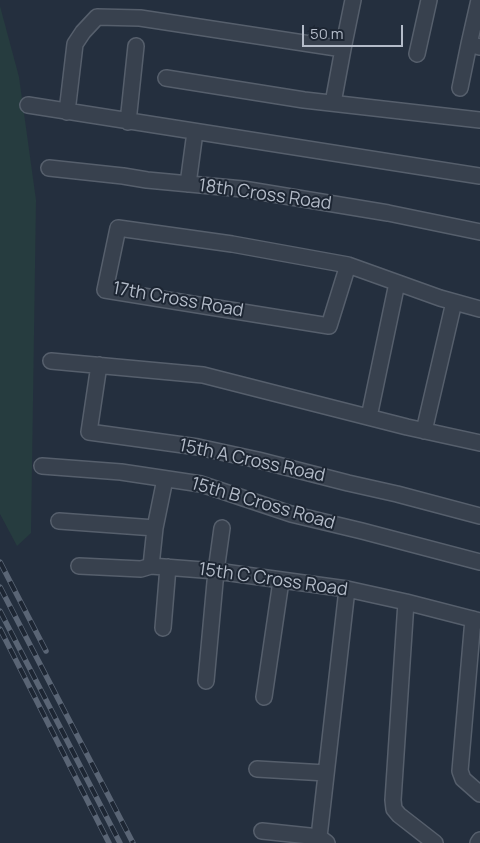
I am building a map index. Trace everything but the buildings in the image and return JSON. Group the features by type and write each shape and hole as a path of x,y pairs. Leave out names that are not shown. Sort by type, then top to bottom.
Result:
{"street":[{"path":"333,103 353,0"},
{"path":"417,54 429,0"},
{"path":"460,88 474,45 479,0"},
{"path":"67,112 75,44 82,32 97,17 140,18 344,49"},
{"path":"128,122 136,46"},
{"path":"166,78 333,103 480,120"},
{"path":"28,105 480,176"},
{"path":"188,184 195,132"},
{"name":"18th Cross Road","path":"49,168 243,189 388,213 480,232"},
{"name":"17th Cross Road","path":"348,265 329,326 105,290 118,228 232,244 348,265 440,298 480,309"},
{"path":"369,416 398,283"},
{"path":"424,431 454,302"},
{"path":"51,361 203,375 424,431 480,443"},
{"name":"15th A Cross Road","path":"99,365 89,432 224,452 480,516"},
{"name":"15th B Cross Road","path":"42,466 121,472 201,484 291,514 480,562"},
{"path":"151,566 155,528 165,478"},
{"path":"59,521 155,528"},
{"path":"206,681 222,528"},
{"name":"15th C Cross Road","path":"80,566 141,570 151,566 168,567 347,589 477,620"},
{"path":"163,628 168,567"},
{"path":"264,697 281,581"},
{"path":"262,831 323,840 326,773 347,589"},
{"path":"406,602 393,800 394,809 398,815 435,843"},
{"path":"477,620 460,771 464,779 480,794"},
{"path":"257,769 326,773"}],"green space":[{"path":"0,6 19,77 36,200 31,533 17,546 0,514"}],"railway":[{"path":"0,562 46,651"},
{"path":"0,587 133,843"},
{"path":"0,611 120,843"},
{"path":"0,629 109,843"}]}
